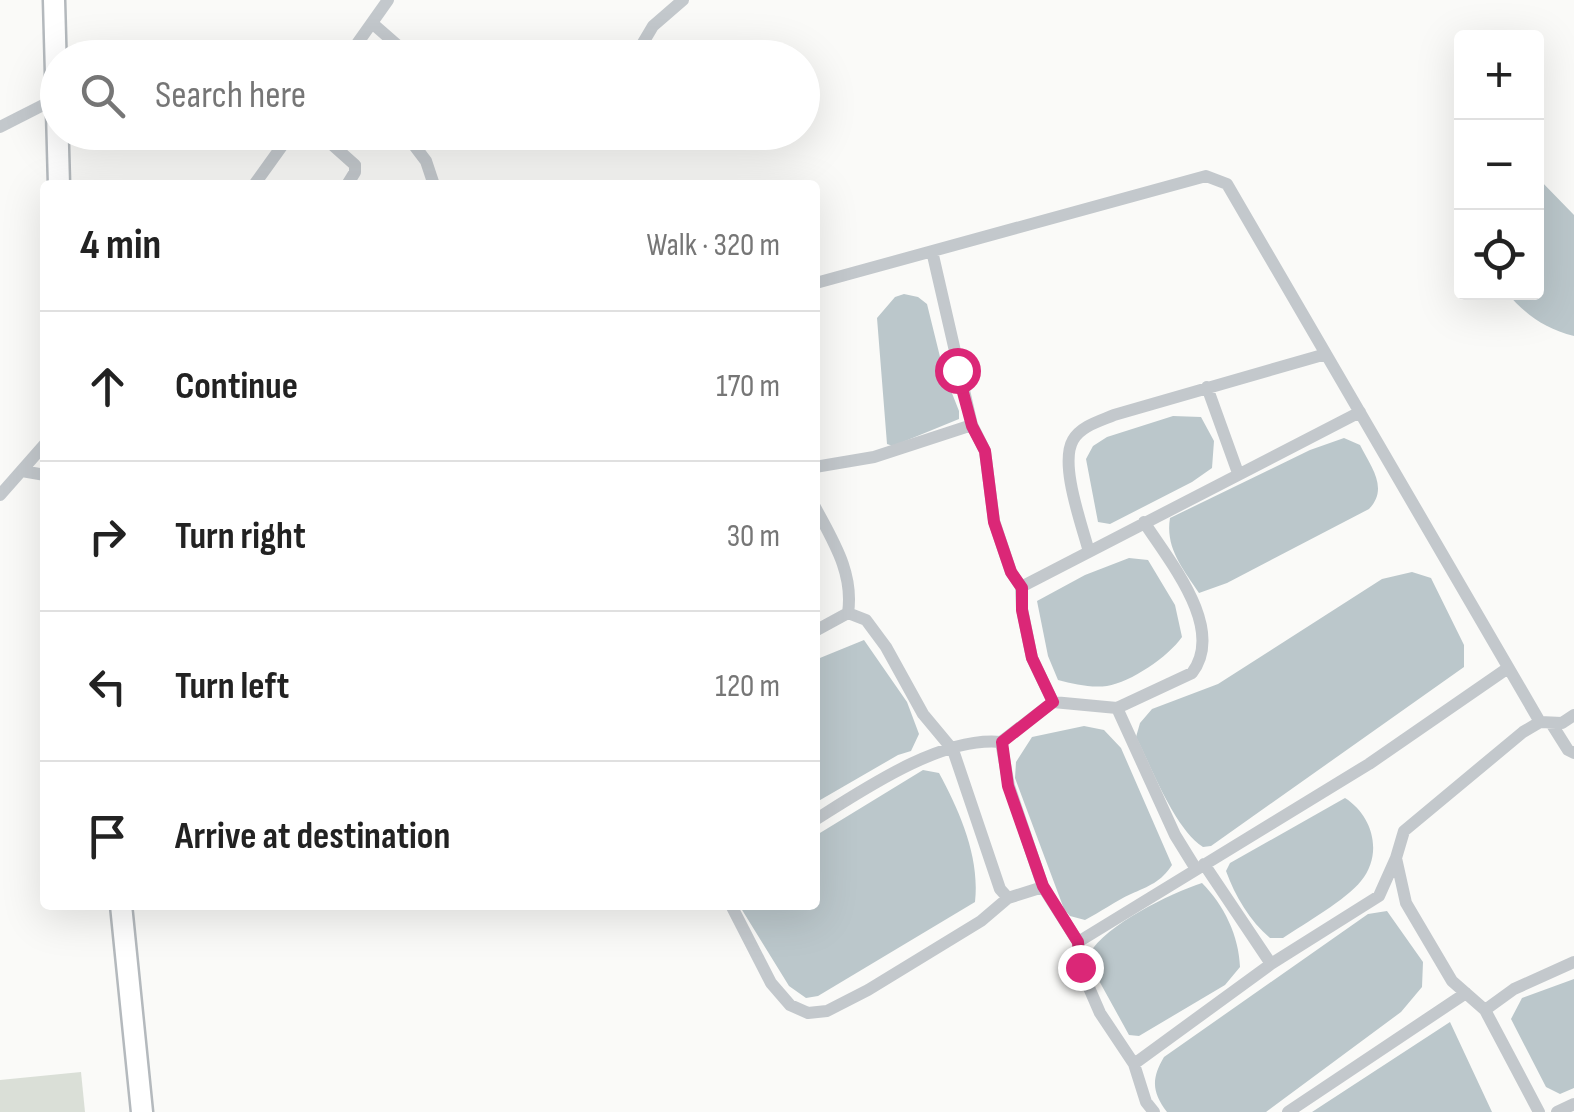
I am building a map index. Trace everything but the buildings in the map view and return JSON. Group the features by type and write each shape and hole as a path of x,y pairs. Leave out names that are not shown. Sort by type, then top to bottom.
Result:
{"highway":[{"path":"54,0 54,40"},
{"path":"57,150 59,180"},
{"path":"122,910 142,1112"}],"street":[{"path":"360,40 388,0"},
{"path":"645,40 653,26 682,0"},
{"path":"372,23 391,40"},
{"path":"0,127 40,107"},
{"path":"258,180 279,150"},
{"path":"338,150 355,165 350,180"},
{"path":"418,150 432,180"},
{"path":"820,282 1206,176 1227,184 1508,668 1546,723 1574,753"},
{"path":"932,251 972,426 985,451 994,522 1011,572 1022,588 1022,610 1032,658 1053,702"},
{"path":"1088,552 1068,454 1074,438 1086,427 1114,415 1326,354"},
{"path":"1207,387 1238,472"},
{"path":"1022,588 1238,472 1360,412"},
{"path":"820,466 874,458 972,426"},
{"path":"0,495 40,450"},
{"path":"22,471 40,473"},
{"path":"820,518 847,575 851,593 848,613"},
{"path":"820,817 923,757 985,740 1002,742 1053,702 1118,708 1192,673 1200,662 1204,644 1202,619 1144,522"},
{"path":"820,627 848,613 866,620 886,646 923,714 952,750 1000,889 1008,898"},
{"path":"1078,942 1369,764 1508,668"},
{"path":"1118,708 1175,836 1271,964"},
{"path":"1134,1064 1271,964 1379,896 1404,832 1523,732 1546,723 1562,723 1574,715"},
{"path":"1002,742 1008,786 1043,886 1078,942 1080,967 1100,1013 1134,1064 1146,1102 1154,1112"},
{"path":"1396,858 1406,904 1452,981 1486,1010 1539,1112"},
{"path":"734,910 771,983 790,1004 808,1013 827,1011 868,990 981,921 1008,898 1043,886"},
{"path":"1379,896 1406,904"},
{"path":"1486,1010 1514,989 1574,962"},
{"path":"1288,1112 1466,992"},
{"path":"1557,1112 1574,1104"}],"shaded area":[{"path":"1544,184 1574,215 1574,336 1554,329 1514,300 1544,300"},
{"path":"904,294 927,304 959,419 893,446 887,444 877,318 895,297"},
{"path":"1173,416 1201,417 1214,441 1212,468 1110,524 1098,522 1086,459 1093,446 1107,437"},
{"path":"1344,438 1360,445 1376,477 1378,493 1369,509 1227,583 1199,593 1173,549 1170,518 1310,450"},
{"path":"1129,558 1148,560 1175,605 1182,637 1148,668 1117,684 1094,686 1058,680 1048,656 1037,601 1085,575"},
{"path":"1412,572 1431,578 1464,645 1464,667 1211,846 1203,847 1183,826 1165,796 1136,737 1140,723 1152,709 1218,684 1382,579"},
{"path":"864,640 907,702 919,734 911,751 820,800 820,658"},
{"path":"1084,726 1104,730 1121,748 1172,865 1154,883 1085,920 1070,916 1064,909 1015,778 1016,762 1032,737"},
{"path":"923,770 939,773 961,819 971,852 975,902 818,996 806,998 789,986 742,910 820,910 820,833"},
{"path":"1345,798 1362,814 1372,835 1368,870 1354,888 1325,911 1283,938 1270,938 1239,899 1226,871 1230,863"},
{"path":"1202,883 1229,922 1240,967 1225,985 1139,1036 1129,1035 1092,968 1089,954 1124,921 1156,902"},
{"path":"1387,911 1423,962 1422,987 1401,1012 1266,1112 1167,1112 1155,1085 1164,1057 1368,914"},
{"path":"1574,979 1574,1088 1560,1094 1546,1087 1511,1019 1522,998"},
{"path":"1450,1022 1492,1112 1312,1112"},
{"path":"81,1072 85,1112 0,1112 0,1080"}],"route":[{"path":"957,370 972,426 985,451 994,522 1011,572 1022,588 1022,610 1032,658 1053,702 1002,742 1008,786 1043,886 1078,942 1080,967"}]}
